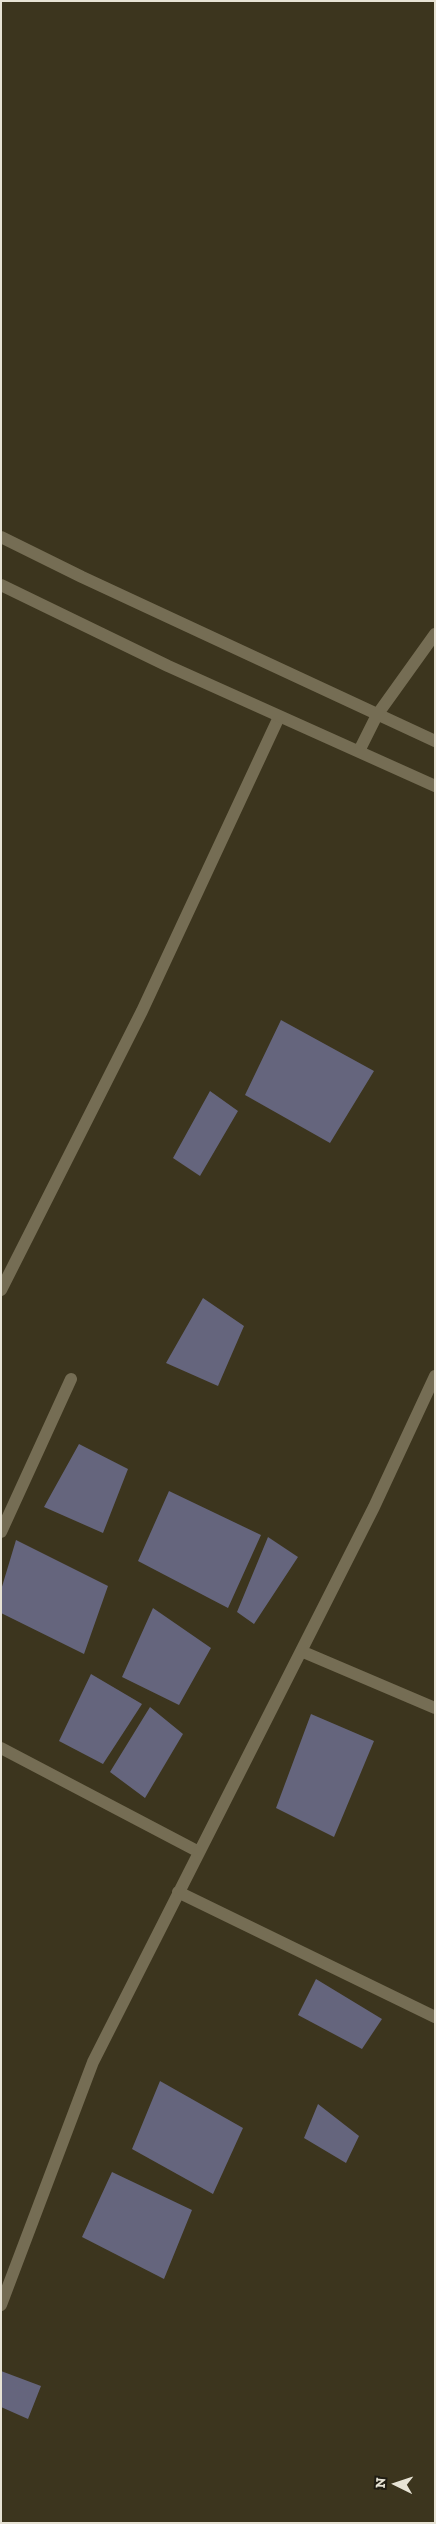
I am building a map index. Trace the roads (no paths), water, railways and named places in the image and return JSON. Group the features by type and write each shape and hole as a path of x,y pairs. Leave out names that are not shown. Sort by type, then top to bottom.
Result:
{"street":[{"path":"1,536 90,582 435,741"},
{"path":"1,585 74,622 279,717 435,786"},
{"path":"359,751 377,714 435,634"},
{"path":"1,1290 142,1010 279,717"},
{"path":"1,2305 93,2062 374,1507 435,1376"},
{"path":"1,1532 71,1379"},
{"path":"301,1651 435,1708"},
{"path":"1,1748 199,1852"},
{"path":"178,1892 435,2017"}]}
